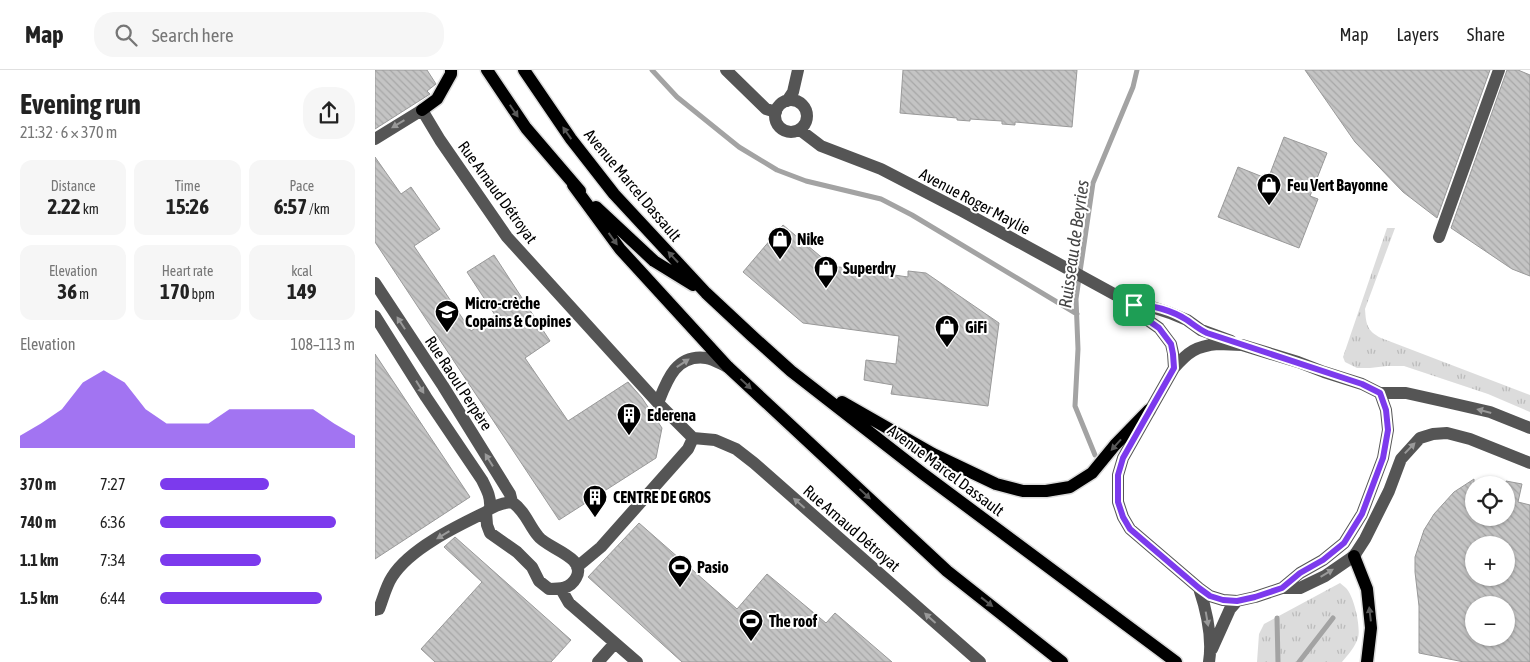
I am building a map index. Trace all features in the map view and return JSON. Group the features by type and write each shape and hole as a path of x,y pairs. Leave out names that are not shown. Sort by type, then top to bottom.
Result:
{"main road":[{"path":"422,110 437,99 451,74 451,70"},
{"name":"Avenue Marcel Dassault","path":"487,70 526,128 573,185 654,261 706,293"},
{"name":"Avenue Marcel Dassault","path":"524,70 571,139 614,194 706,293 791,371 923,473 1176,662"},
{"path":"573,185 620,249 728,367 947,571 1062,662"},
{"path":"791,371 933,454 996,484 1023,492 1047,491 1070,487 1092,473 1115,445 1149,410"},
{"path":"1354,556 1367,589 1371,628 1367,662"}],"street":[{"path":"726,70 766,109 776,112"},
{"path":"787,101 792,100 801,104 807,112 806,122 800,130 789,132 780,127 777,123 776,112 778,107 787,101 793,92 798,70"},
{"path":"1439,237 1499,70"},
{"path":"375,139 422,110"},
{"name":"Rue Arnaud Détroyat","path":"422,110 440,140 507,236 658,403 693,438 715,440 736,449 754,463 980,662"},
{"name":"Avenue Roger Maylie","path":"800,130 821,146 881,169 1134,305 1142,316 1159,328 1171,344 1174,368"},
{"name":"Rue Raoul Perpère","path":"375,283 505,486 512,502 528,518 538,538 568,555 577,567"},
{"name":"Avenue Roger Maylie","path":"1134,305 1146,305 1171,313 1187,320 1207,333 1242,345"},
{"path":"375,316 488,491 491,501 487,525 490,533 517,552 532,567 539,580 549,589 561,589 570,586 578,574 577,567 601,547 687,449 693,438"},
{"path":"1530,428 1490,412 1406,393 1380,393 1362,384 1242,345 1205,345 1194,349 1184,356 1174,368 1149,410 1123,458 1118,475 1118,502 1123,517 1130,529 1199,588 1210,596 1223,600 1237,601 1276,590 1300,588 1325,576 1354,556 1365,540 1389,492 1401,459 1420,438 1433,434 1447,433 1530,462"},
{"path":"658,403 671,374 680,364 692,358 707,358 728,367"},
{"path":"1276,590 1323,560 1344,543 1362,514 1383,458 1388,430 1386,410 1380,393"},
{"path":"376,613 391,578 402,563 417,551 461,524 501,503 512,502"},
{"path":"1199,588 1207,617 1210,657"},
{"path":"561,589 569,602 637,662"},
{"path":"1210,657 1230,609 1237,601"},
{"path":"598,662 615,643"}],"green space":[{"path":"1387,228 1395,228 1365,309 1370,330 1381,338 1530,395 1530,412 1488,394 1404,366 1357,368 1345,362 1343,357"},
{"path":"1340,583 1346,588 1352,598 1359,627 1357,641 1342,662 1257,662 1259,634 1264,624"}],"building":[{"path":"375,70 427,70 436,84 427,91 430,94 375,129"},
{"path":"903,70 1077,70 1072,127 1015,122 1015,125 1002,124 1002,121 957,120 957,118 900,113"},
{"path":"1305,70 1490,70 1437,218 1403,192 1355,142"},
{"path":"1507,70 1518,70 1530,75 1530,276 1512,269 1451,228"},
{"path":"1284,137 1327,153 1310,196 1318,199 1299,248 1218,217 1238,167 1268,179"},
{"path":"375,157 401,194 411,187 440,229 414,246 471,331 495,315 467,272 494,255 550,341 525,358 568,421 628,382 642,398 662,428 656,458 559,520 375,242"},
{"path":"783,225 832,266 908,277 908,271 926,273 999,323 988,406 891,394 893,385 864,380 866,360 896,364 899,336 803,323 743,272"},
{"path":"375,354 470,497 375,559"},
{"path":"1515,483 1522,484 1518,502 1530,505 1530,662 1464,662 1419,653 1419,606 1415,557 1424,530 1434,514 1454,492 1465,485 1465,526 1515,526"},
{"path":"639,523 737,609 767,574 826,623 835,613 892,662 682,662 588,577"},
{"path":"455,537 571,640 551,662 435,662 421,649 482,582 444,547"}],"waterway":[{"path":"652,70 677,97 739,147 777,170 806,181 881,199 912,215 1077,314"},
{"name":"Ruisseau de Beyries","path":"1095,455 1075,406 1078,349 1076,299 1093,183 1133,87 1137,70"},
{"name":"Ruisseau de Beyries","path":"1277,618 1278,662"},
{"path":"1299,662 1333,618"}],"place":[{"name":"Feu Vert Bayonne","path":"1269,206"},
{"name":"Nike","path":"780,260"},
{"name":"Superdry","path":"826,289"},
{"name":"Micro-crèche Copains & Copines","path":"447,333"},
{"name":"GiFi","path":"947,348"},
{"name":"Ederena","path":"629,436"},
{"name":"CENTRE DE GROS","path":"595,518"},
{"name":"Pasio","path":"680,588"},
{"name":"The roof","path":"751,642"}],"route":[{"path":"1134,305 1146,305 1171,313 1187,320 1207,333 1362,384 1380,393 1386,410 1388,430 1383,458 1362,514 1344,543 1323,560 1300,573 1282,588 1237,601 1223,600 1210,596 1130,529 1123,517 1118,502 1118,475 1123,458 1174,368 1171,344 1159,328 1142,316 1134,305"}]}
